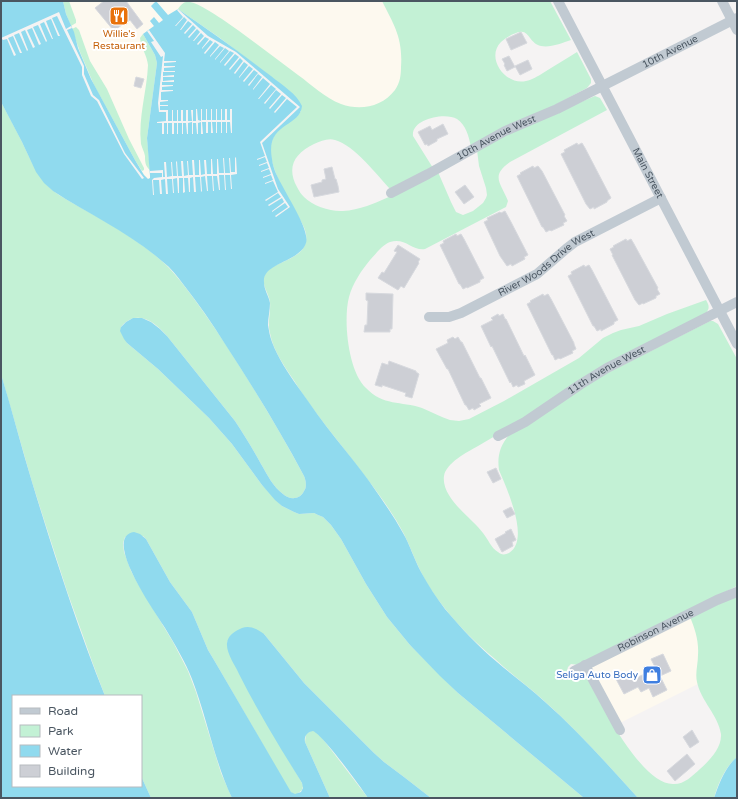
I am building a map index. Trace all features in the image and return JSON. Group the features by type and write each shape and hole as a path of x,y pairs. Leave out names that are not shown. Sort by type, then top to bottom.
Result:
{"street":[{"name":"Main Street","path":"558,1 737,344"},
{"path":"722,1 734,19 737,30"},
{"name":"10th Avenue","path":"602,86 734,19"},
{"name":"10th Avenue West","path":"391,193 505,131 546,114 602,86"},
{"name":"River Woods Drive West","path":"429,317 449,317 456,315 537,274 575,242 661,198"},
{"name":"11th Avenue West","path":"498,436 525,422 601,371 737,302"},
{"name":"Robinson Avenue","path":"574,671 737,592"},
{"path":"585,665 620,730"}],"shaded area":[{"path":"63,1 400,1 438,75 272,161 296,118 168,16 156,2 151,6 163,19 159,23 154,17 150,21 154,26 143,34 151,47 148,152 150,178 148,179 135,160 103,103 66,14"},
{"path":"698,612 728,669 620,723 592,670 592,666"}],"green space":[{"path":"63,1 69,1 76,20 76,23 71,26 66,14"},
{"path":"382,1 550,1 571,40 552,46 541,46 534,43 526,33 518,32 501,42 497,48 495,56 500,69 511,79 526,81 537,77 577,52 591,79 591,83 587,88 471,147 465,128 457,119 445,116 430,118 423,121 417,125 413,136 433,168 391,190 365,161 342,143 330,139 314,144 297,156 294,161 292,173 301,194 317,206 338,211 367,206 438,172 456,212 463,215 473,211 483,203 487,195 479,166 477,150 510,132 595,96 600,98 607,110 510,162 504,167 500,171 499,180 508,201 506,207 425,249 416,248 400,241 387,243 363,268 353,287 347,307 348,345 355,370 360,380 372,394 392,402 422,408 450,420 459,421 469,419 504,401 579,358 603,338 613,333 639,326 706,300 709,308 706,313 468,451 453,462 444,476 444,484 447,492 458,507 483,533 493,548 502,554 509,553 515,546 518,537 515,513 498,465 500,451 503,443 509,435 582,386 710,321 718,324 737,359 737,586 579,665 571,664 567,671 569,675 574,677 578,676 581,672 584,672 599,701 622,738 648,771 661,781 674,784 682,783 704,766 717,749 721,739 717,721 702,695 697,682 698,645 690,617 737,596 737,757 722,776 714,798 638,798 567,722 468,634 433,593 422,575 404,534 392,513 310,405 282,362 273,345 269,329 270,302 264,284 264,277 267,271 288,260 302,250 306,243 306,234 305,229 282,187 274,167 271,156 271,147 273,138 279,130 295,118 301,111 279,83 220,38 178,9 186,2 194,3 202,7 222,19 330,98 348,106 363,107 377,104 390,96 399,82 401,48 397,32"},
{"path":"76,27 79,30 90,61 107,89 129,139 144,168 142,171 94,85 72,29"},
{"path":"143,34 155,55 157,63 147,138 150,170 147,167 140,134 148,65 140,38"},
{"path":"1,102 32,163 46,184 59,195 113,226 152,253 167,265 188,291 236,361 286,443 305,478 306,486 302,494 291,498 285,496 276,488 235,421 160,328 142,318 131,319 121,327 127,343 158,369 209,418 232,444 262,485 282,506 299,514 314,513 323,517 341,539 366,584 387,617 410,645 458,693 584,798 431,798 374,753 304,683 264,634 231,635 227,643 248,690 302,783 302,790 297,794 293,794 289,790 208,650 192,612 170,582 146,539 143,536 125,537 123,543 124,552 131,571 173,642 188,671 221,773 232,798 151,798 142,778 142,695 105,695 67,591 46,526 1,374"},
{"path":"311,731 318,733 368,798 330,798 305,742 306,734"}],"water":[{"path":"1,1 63,1 78,48 91,79 135,160 148,179 150,176 147,138 157,63 155,55 143,34 154,26 150,21 154,17 159,23 163,20 151,6 156,1 168,15 178,9 260,67 297,98 302,106 300,113 278,132 273,138 271,147 275,170 302,223 306,238 306,243 297,254 275,266 265,276 264,285 270,303 268,325 271,340 277,354 317,414 387,507 405,538 424,577 445,609 483,650 569,724 638,798 584,798 458,693 410,645 387,617 366,584 341,539 331,525 323,517 314,513 299,514 282,506 275,500 232,444 209,418 158,369 127,343 120,331 121,327 126,322 133,318 142,318 151,322 160,329 235,421 276,488 285,496 291,498 302,494 306,486 305,478 285,442 215,328 176,275 166,264 137,242 53,191 44,183 36,172 1,102"},
{"path":"1,374 57,563 75,617 105,695 12,695 12,787 142,787 142,778 151,798 1,798"},
{"path":"134,532 140,534 146,539 170,582 192,612 208,650 291,792 295,794 301,792 303,788 302,783 259,712 228,651 227,643 230,636 242,628 253,628 264,634 304,683 374,753 431,798 368,798 325,741 313,731 306,735 305,742 330,798 232,798 220,769 189,672 183,659 134,577 127,561 124,547 126,537"},
{"path":"737,757 737,798 714,798 726,771"}],"pier":[{"path":"178,9 208,36 236,52 300,107 262,143 278,189 290,207 276,217 275,216 288,207 285,203 272,212 284,202 282,198 269,206 268,205 281,197 278,193 266,201 265,200 278,192 273,181 265,184 273,180 271,175 263,178 271,174 269,169 261,172 269,168 267,163 259,166 267,162 265,157 257,160 265,156 260,142 297,107 287,99 275,113 274,112 286,98 282,95 270,109 269,108 281,94 276,90 265,104 264,103 276,89 271,85 258,99 270,84 263,78 253,90 262,77 258,74 249,86 248,85 258,73 254,70 244,82 243,81 253,69 249,66 239,78 248,65 244,62 235,74 234,73 243,61 240,58 230,70 229,69 239,57 235,54 225,66 224,65 234,53 230,51 220,63 229,51 225,48 215,60 224,48 220,46 210,57 219,45 215,42 205,54 204,53 213,42 210,40 202,49 209,39 205,37 198,45 197,44 204,36 201,33 193,41 200,32 197,29 189,38 188,37 196,28 193,25 185,34 184,33 192,24 188,21 180,30 187,20 184,17 175,26 183,17 177,10"},
{"path":"59,12 66,29 71,26 72,28 67,30 84,66 84,74 93,95 99,100 125,153 144,178 142,179 124,154 97,101 91,96 82,75 82,67 57,16 52,18 60,36 58,36 51,19 46,21 53,39 44,22 40,24 47,41 46,42 38,25 33,27 41,44 39,45 32,28 27,30 35,47 33,48 25,30 21,32 28,50 27,51 19,33 14,35 22,53 20,53 13,36 8,38 16,55 14,56 7,39 3,40 1,38"},
{"path":"149,30 165,53 164,61 176,61 164,63 164,66 175,66 164,68 164,71 175,72 163,72 163,76 174,75 174,77 163,77 163,81 174,80 174,82 162,82 162,85 173,85 162,87 162,90 173,91 161,92 161,100 168,101 160,102 160,105 168,106 160,106 160,110 168,110 168,121 172,121 173,110 173,121 177,121 178,110 178,121 181,121 181,110 183,110 183,121 186,121 186,110 188,110 188,121 192,121 191,110 193,110 193,121 196,121 196,109 198,120 201,121 201,109 202,120 206,120 207,109 207,120 211,120 212,109 212,120 216,120 217,109 217,120 221,120 222,109 222,120 225,120 225,109 227,109 227,120 230,120 230,109 232,109 232,133 230,122 227,122 226,133 226,122 222,122 221,133 221,122 217,122 216,133 216,122 212,122 213,133 211,133 211,122 208,122 208,133 206,133 206,122 202,122 203,134 201,134 201,122 198,123 198,134 196,123 193,123 192,134 192,122 188,123 188,134 186,123 183,123 182,134 182,123 178,123 177,134 177,123 174,123 174,134 172,134 172,123 168,123 167,134 167,123 164,123 164,134 162,134 162,123 157,122 166,121 166,112 159,112 158,103 163,56 161,57 151,42 154,41 147,31"},
{"path":"236,157 237,174 231,175 232,189 230,175 225,175 225,190 224,175 219,175 220,190 217,176 213,176 213,191 212,176 207,176 207,191 205,176 201,177 201,192 200,177 195,177 196,192 194,192 193,177 190,178 190,192 188,178 184,178 185,192 183,193 183,178 179,178 178,193 177,178 173,179 174,193 172,179 167,179 168,194 166,194 165,179 161,180 162,194 160,194 159,180 153,180 153,195 152,180 154,178 162,177 162,173 150,173 150,171 163,170 163,177 165,177 164,162 166,162 167,177 172,176 171,162 173,176 177,176 177,161 178,176 182,176 181,161 183,161 184,176 188,175 187,161 189,175 193,175 192,160 194,160 195,175 199,175 199,160 201,175 205,174 204,160 206,160 207,174 211,174 211,159 213,174 217,174 217,159 219,173 224,173 224,158 225,173 230,173 229,158 231,172 235,172"}],"building":[{"name":"Willie's Restaurant","path":"104,1 126,1 143,24 137,29 130,20 114,31 95,8"},
{"path":"521,32 527,43 511,50 506,39"},
{"path":"509,56 515,67 507,71 502,59"},
{"path":"528,60 532,69 520,75 515,66"},
{"path":"136,77 144,79 141,88 134,86"},
{"path":"443,124 448,134 437,139 437,141 428,146 427,144 425,145 418,132 430,126 432,130"},
{"path":"577,143 578,145 582,143 611,198 594,209 594,207 590,209 586,204 561,154 565,152 564,150"},
{"path":"533,166 534,168 538,166 542,171 567,221 563,223 564,225 551,231 546,232 542,227 517,176"},
{"path":"332,167 339,192 314,197 311,185 322,182 322,180 326,179 324,169"},
{"path":"465,185 474,197 464,204 455,192"},
{"path":"505,211 528,255 524,257 525,259 512,266 511,264 507,266 500,256 484,222 488,220 487,218"},
{"path":"456,234 457,236 461,234 484,278 480,280 480,282 463,289 459,284 440,245 444,243 443,241"},
{"path":"626,239 627,241 631,239 660,294 656,296 656,298 639,305 635,300 610,249"},
{"path":"398,245 420,259 404,288 401,286 398,290 378,278 382,272 384,273 397,252 394,251"},
{"path":"584,265 585,267 589,265 618,320 601,331 601,329 597,331 593,326 568,276 572,274 571,272"},
{"path":"366,293 393,294 392,329 390,329 390,332 364,332 365,325 367,325 368,301 366,300"},
{"path":"543,294 544,296 548,294 551,299 576,349 572,351 573,353 560,359 555,360 552,355 527,304"},
{"path":"498,314 499,316 503,314 535,375 524,381 525,384 518,387 517,385 513,387 511,382 510,383 481,326 493,320 491,318"},
{"path":"453,337 455,339 458,337 462,342 491,398 479,404 481,406 474,410 473,408 469,410 465,405 448,369 436,349 448,343 447,340"},
{"path":"389,361 416,371 419,374 412,398 405,396 406,393 382,385 382,387 375,385 382,363 388,365"},
{"path":"496,468 501,479 493,483 487,472"},
{"path":"511,507 515,514 507,518 503,511"},
{"path":"511,529 516,540 512,542 513,546 502,552 495,539"},
{"name":"Seliga Auto Body","path":"663,654 671,671 660,676 667,690 653,697 649,688 641,692 638,687 624,694 616,679 628,673 631,680 656,669 651,659"},
{"path":"692,730 699,742 690,748 683,737"},
{"path":"687,754 695,764 675,781 667,771"}],"place":[{"name":"Willie's Restaurant","path":"119,16"},
{"name":"Seliga Auto Body","path":"652,675"}]}
